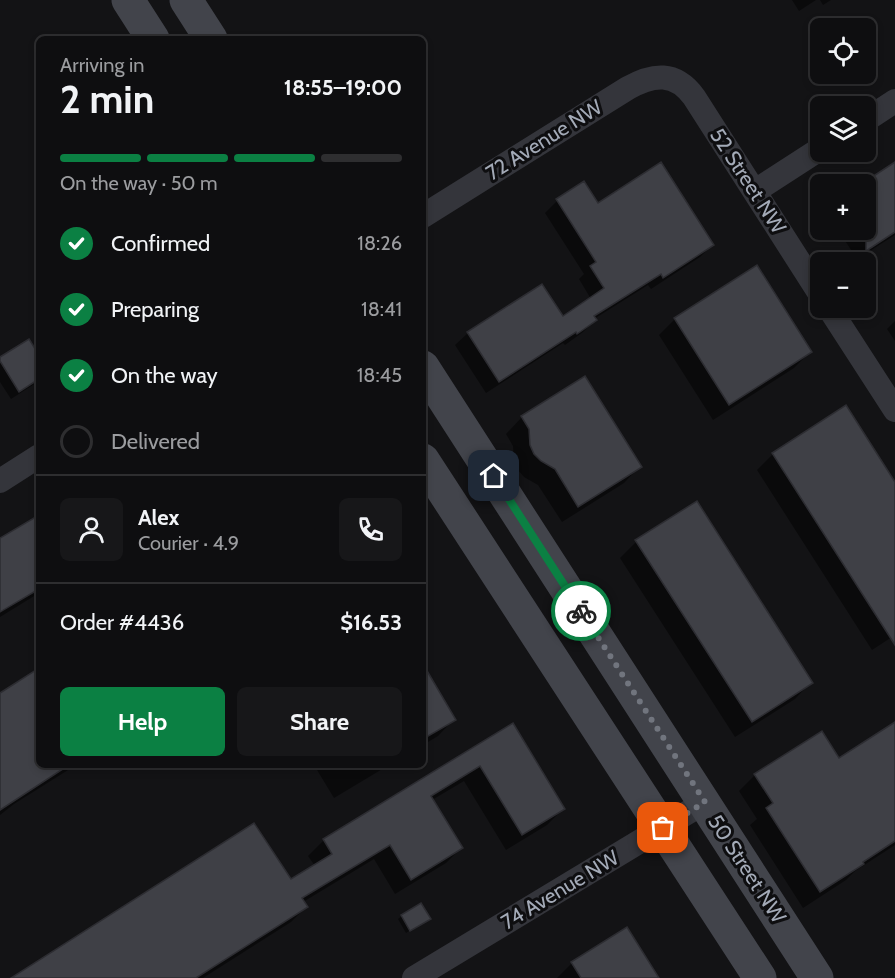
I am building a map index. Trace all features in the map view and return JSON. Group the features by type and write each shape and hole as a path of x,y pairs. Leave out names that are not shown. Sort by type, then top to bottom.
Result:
{"main road":[{"path":"128,0 151,36"},
{"path":"186,0 209,36"},
{"name":"50 Street NW","path":"426,372 817,978"},
{"path":"426,465 760,978"}],"street":[{"name":"72 Avenue NW","path":"426,214 628,88 644,79 658,76 668,78"},
{"name":"52 Street NW","path":"668,78 689,89 810,278"},
{"path":"876,113 895,101"},
{"path":"755,191 810,155"},
{"path":"835,318 895,410"},
{"path":"0,481 36,458"},
{"name":"74 Avenue NW","path":"414,978 705,802"}],"building":[{"path":"661,162 714,245 663,278 661,274 594,316 597,320 577,334 576,332 499,382 467,332 542,284 563,316 604,288 590,266 596,262 556,199 584,181 598,203"},
{"path":"895,162 895,232 866,251 866,240 876,240 876,174"},
{"path":"757,265 812,352 729,405 674,318"},
{"path":"29,339 36,350 36,381 19,392 0,361 0,357"},
{"path":"585,376 642,467 578,507 555,469 534,454 530,445 529,429 521,416"},
{"path":"846,405 895,482 895,645 772,453"},
{"path":"697,501 813,683 752,722 635,540"},
{"path":"36,517 36,591 0,612 0,538"},
{"path":"426,669 456,720 426,737"},
{"path":"36,670 36,768 64,768 0,810 0,693"},
{"path":"895,722 895,841 820,892 766,808 773,803 754,774 822,731 839,758"},
{"path":"513,723 565,809 522,835 480,766 431,796 463,848 411,880 390,845 302,898 308,907 196,978 11,978 254,823 291,879 332,854 323,839"},
{"path":"421,903 431,919 410,931 401,915"},
{"path":"627,927 659,978 581,978 571,962"}],"way so far":[{"path":"581,611 705,802 663,828"}],"route":[{"path":"494,476 581,611"}]}
